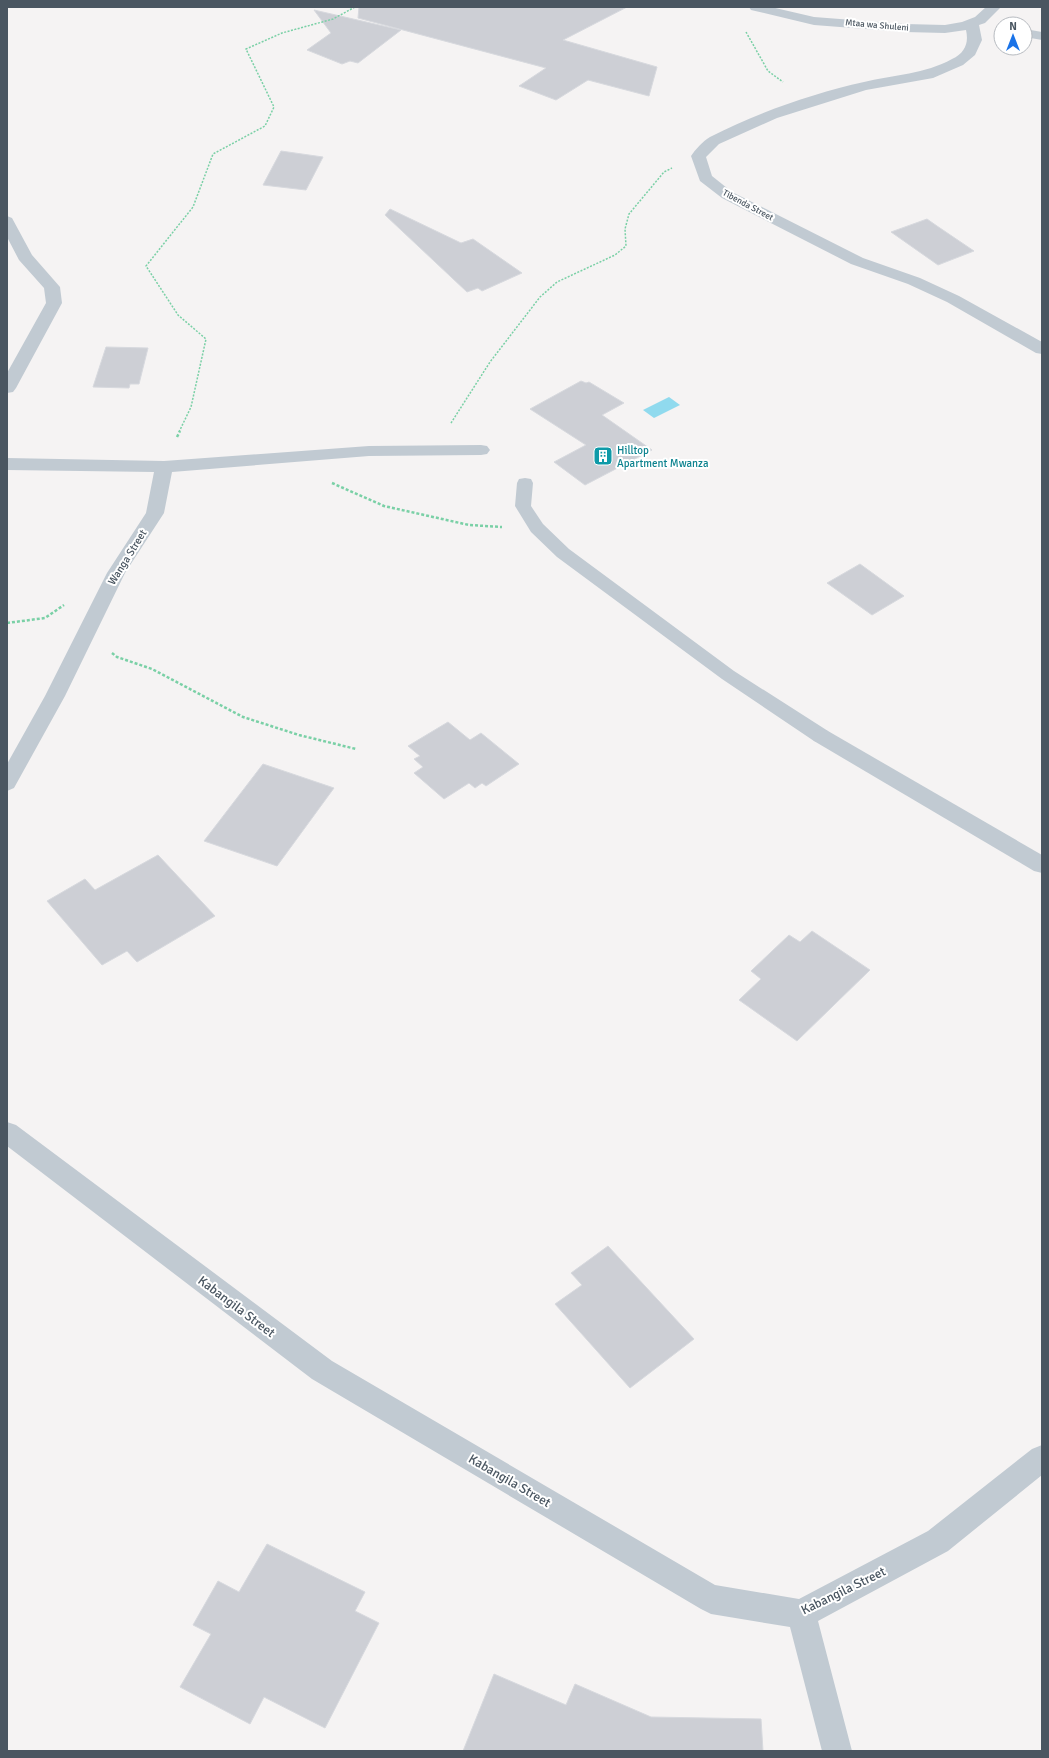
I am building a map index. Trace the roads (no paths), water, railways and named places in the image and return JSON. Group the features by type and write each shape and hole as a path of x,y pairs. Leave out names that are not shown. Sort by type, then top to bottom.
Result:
{"street":[{"name":"Mtaa wa Shuleni","path":"756,7 788,16 814,21 905,28 945,29 976,22"},
{"path":"976,22 994,7"},
{"path":"976,22 993,25"},
{"name":"Tibenda Street","path":"976,22 975,40 970,52 958,62 928,75 865,86 772,115 714,141 698,156 704,178 727,195 857,261 914,281 953,299 1038,344"},
{"path":"7,221 25,257 52,287 54,303 7,388"},
{"path":"7,464 164,467 369,451 481,450"},
{"name":"Wanga Street","path":"7,783 55,696 116,573 155,513 164,467"},
{"path":"821,736 1042,865"},
{"name":"Kabangila Street","path":"7,1132 322,1370 711,1599 801,1614 938,1541 1042,1458"},
{"path":"801,1614 837,1751"}],"lane":[{"path":"525,483 523,506 537,528 563,553 728,675 821,736"}],"water":[{"path":"669,397 680,405 654,418 643,410"}],"place":[{"name":"Hilltop Apartment Mwanza","path":"603,456"}]}
